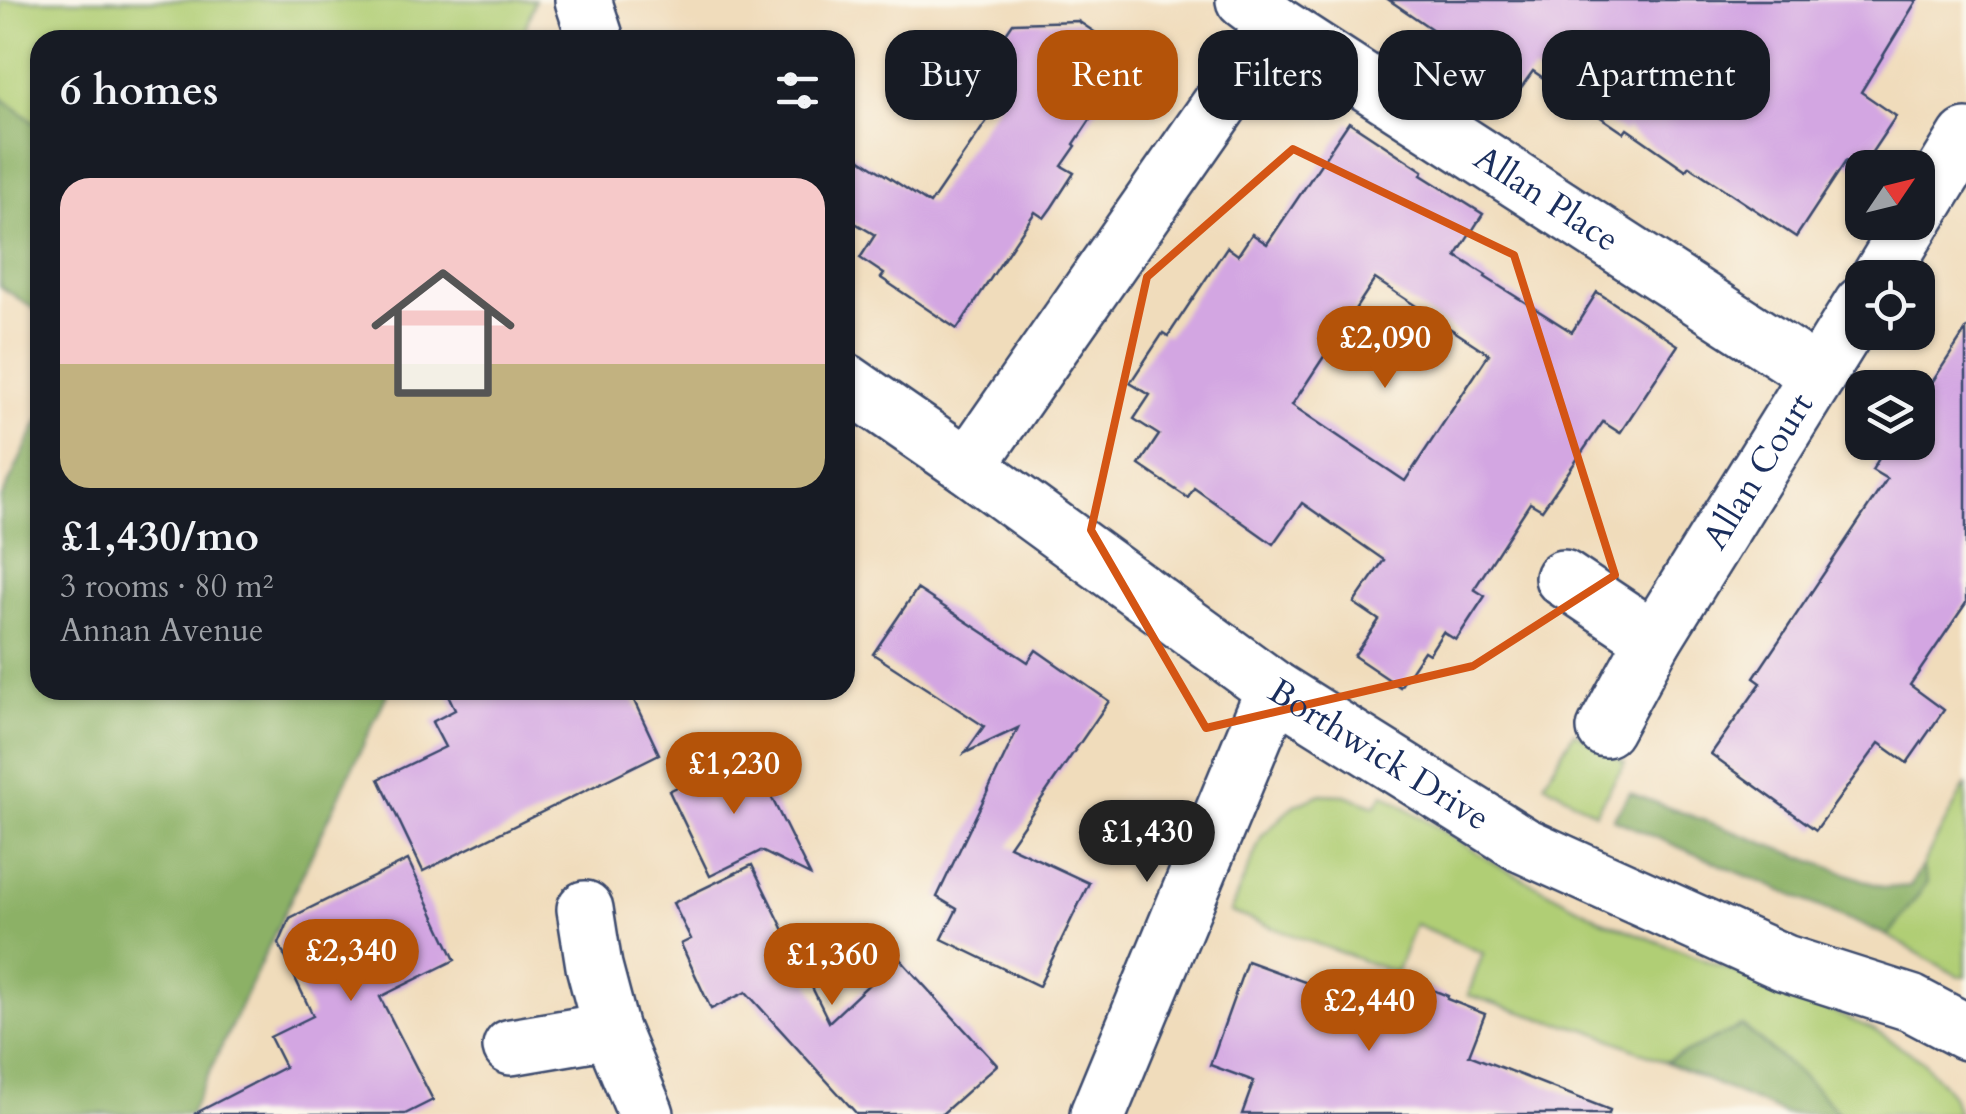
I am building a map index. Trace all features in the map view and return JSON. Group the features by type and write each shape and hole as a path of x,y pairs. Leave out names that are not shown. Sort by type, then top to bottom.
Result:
{"street":[{"path":"583,0 593,30"},
{"name":"Allan Place","path":"968,466 1260,12 1818,376"},
{"path":"1935,187 1966,137"},
{"name":"Allan Court","path":"1605,729 1654,639 1845,332"},
{"name":"Borthwick Drive","path":"855,388 1274,689 1523,844 1784,963 1910,1003 1966,1032"},
{"path":"1562,578 1654,639"},
{"path":"1098,1114 1274,689"},
{"path":"585,909 594,966 612,1030 646,1114"},
{"path":"511,1048 612,1030"}],"highlighted area":[{"path":"1293,149 1514,255 1615,575 1473,666 1206,728 1091,530 1147,277"}],"green space":[{"path":"0,0 535,0 524,30 30,30 30,120 0,97"},
{"path":"0,97 30,120 30,306 0,286"},
{"path":"30,439 30,700 384,700 190,1114 0,1114 0,501"},
{"path":"1574,732 1625,763 1595,813 1544,783"},
{"path":"1966,784 1966,977 1888,936 1927,883 1922,866"},
{"path":"1630,793 1885,888 1910,886 1922,866 1927,883 1888,936 1613,819"},
{"path":"1321,794 1346,795 1375,806 1384,794 1492,862 1602,920 1873,1029 1922,1060 1952,1095 1958,1114 1840,1114 1743,1026 1665,1062 1589,1030 1468,995 1483,953 1415,924 1396,973 1230,912 1262,836 1294,805"},
{"path":"1742,1026 1840,1114 1785,1114 1665,1062"}],"building":[{"path":"1389,0 1917,0 1861,92 1896,116 1873,150 1845,150 1845,163 1796,237 1689,166 1686,170 1627,129 1624,133 1605,120 1770,120 1770,30 1542,30 1542,77 1533,71 1522,86 1522,30 1433,30"},
{"path":"1078,21 1092,30 1037,30 1037,120 1090,120 1062,166 1074,173 1044,218 1035,212 957,329 881,278 884,274 860,258 875,235 855,223 855,155 930,204 987,120 1017,120 1017,30 1008,30 1013,23"},
{"path":"1349,122 1483,214 1456,256 1485,277 1572,332 1597,292 1678,345 1620,433 1603,422 1542,510 1530,503 1474,589 1485,596 1456,640 1443,632 1429,654 1424,651 1400,687 1354,656 1379,620 1354,603 1384,560 1302,503 1273,544 1194,488 1188,498 1139,465 1159,435 1134,419 1150,395 1130,383 1163,333 1168,336 1227,247 1238,255 1252,234 1267,244","holes":["1375,279 1489,354 1405,481 1292,405"]},
{"path":"1966,330 1966,603 1910,685 1944,710 1907,763 1879,743 1816,830 1711,754 1761,683 1754,678 1887,479 1872,470 1878,460 1935,460 1935,378"},
{"path":"917,589 1028,662 1036,650 1109,701 1009,846 1089,883 1039,986 942,939 957,909 937,897 1018,728 965,753 984,726 873,654"},
{"path":"450,700 634,700 659,754 423,871 379,779 445,747 432,722 455,710"},
{"path":"749,752 810,875 761,851 710,876 669,791"},
{"path":"408,860 455,960 380,997 433,1100 405,1114 194,1114 285,1067 270,1037 313,1016 279,944 290,918"},
{"path":"752,865 829,1022 898,957 997,1065 942,1114 857,1114 746,992 711,1009 681,944 691,939 673,903"},
{"path":"1247,961 1376,1008 1390,973 1448,996 1447,999 1485,1014 1469,1055 1610,1110 1609,1114 1242,1114 1254,1081 1210,1065"}]}
